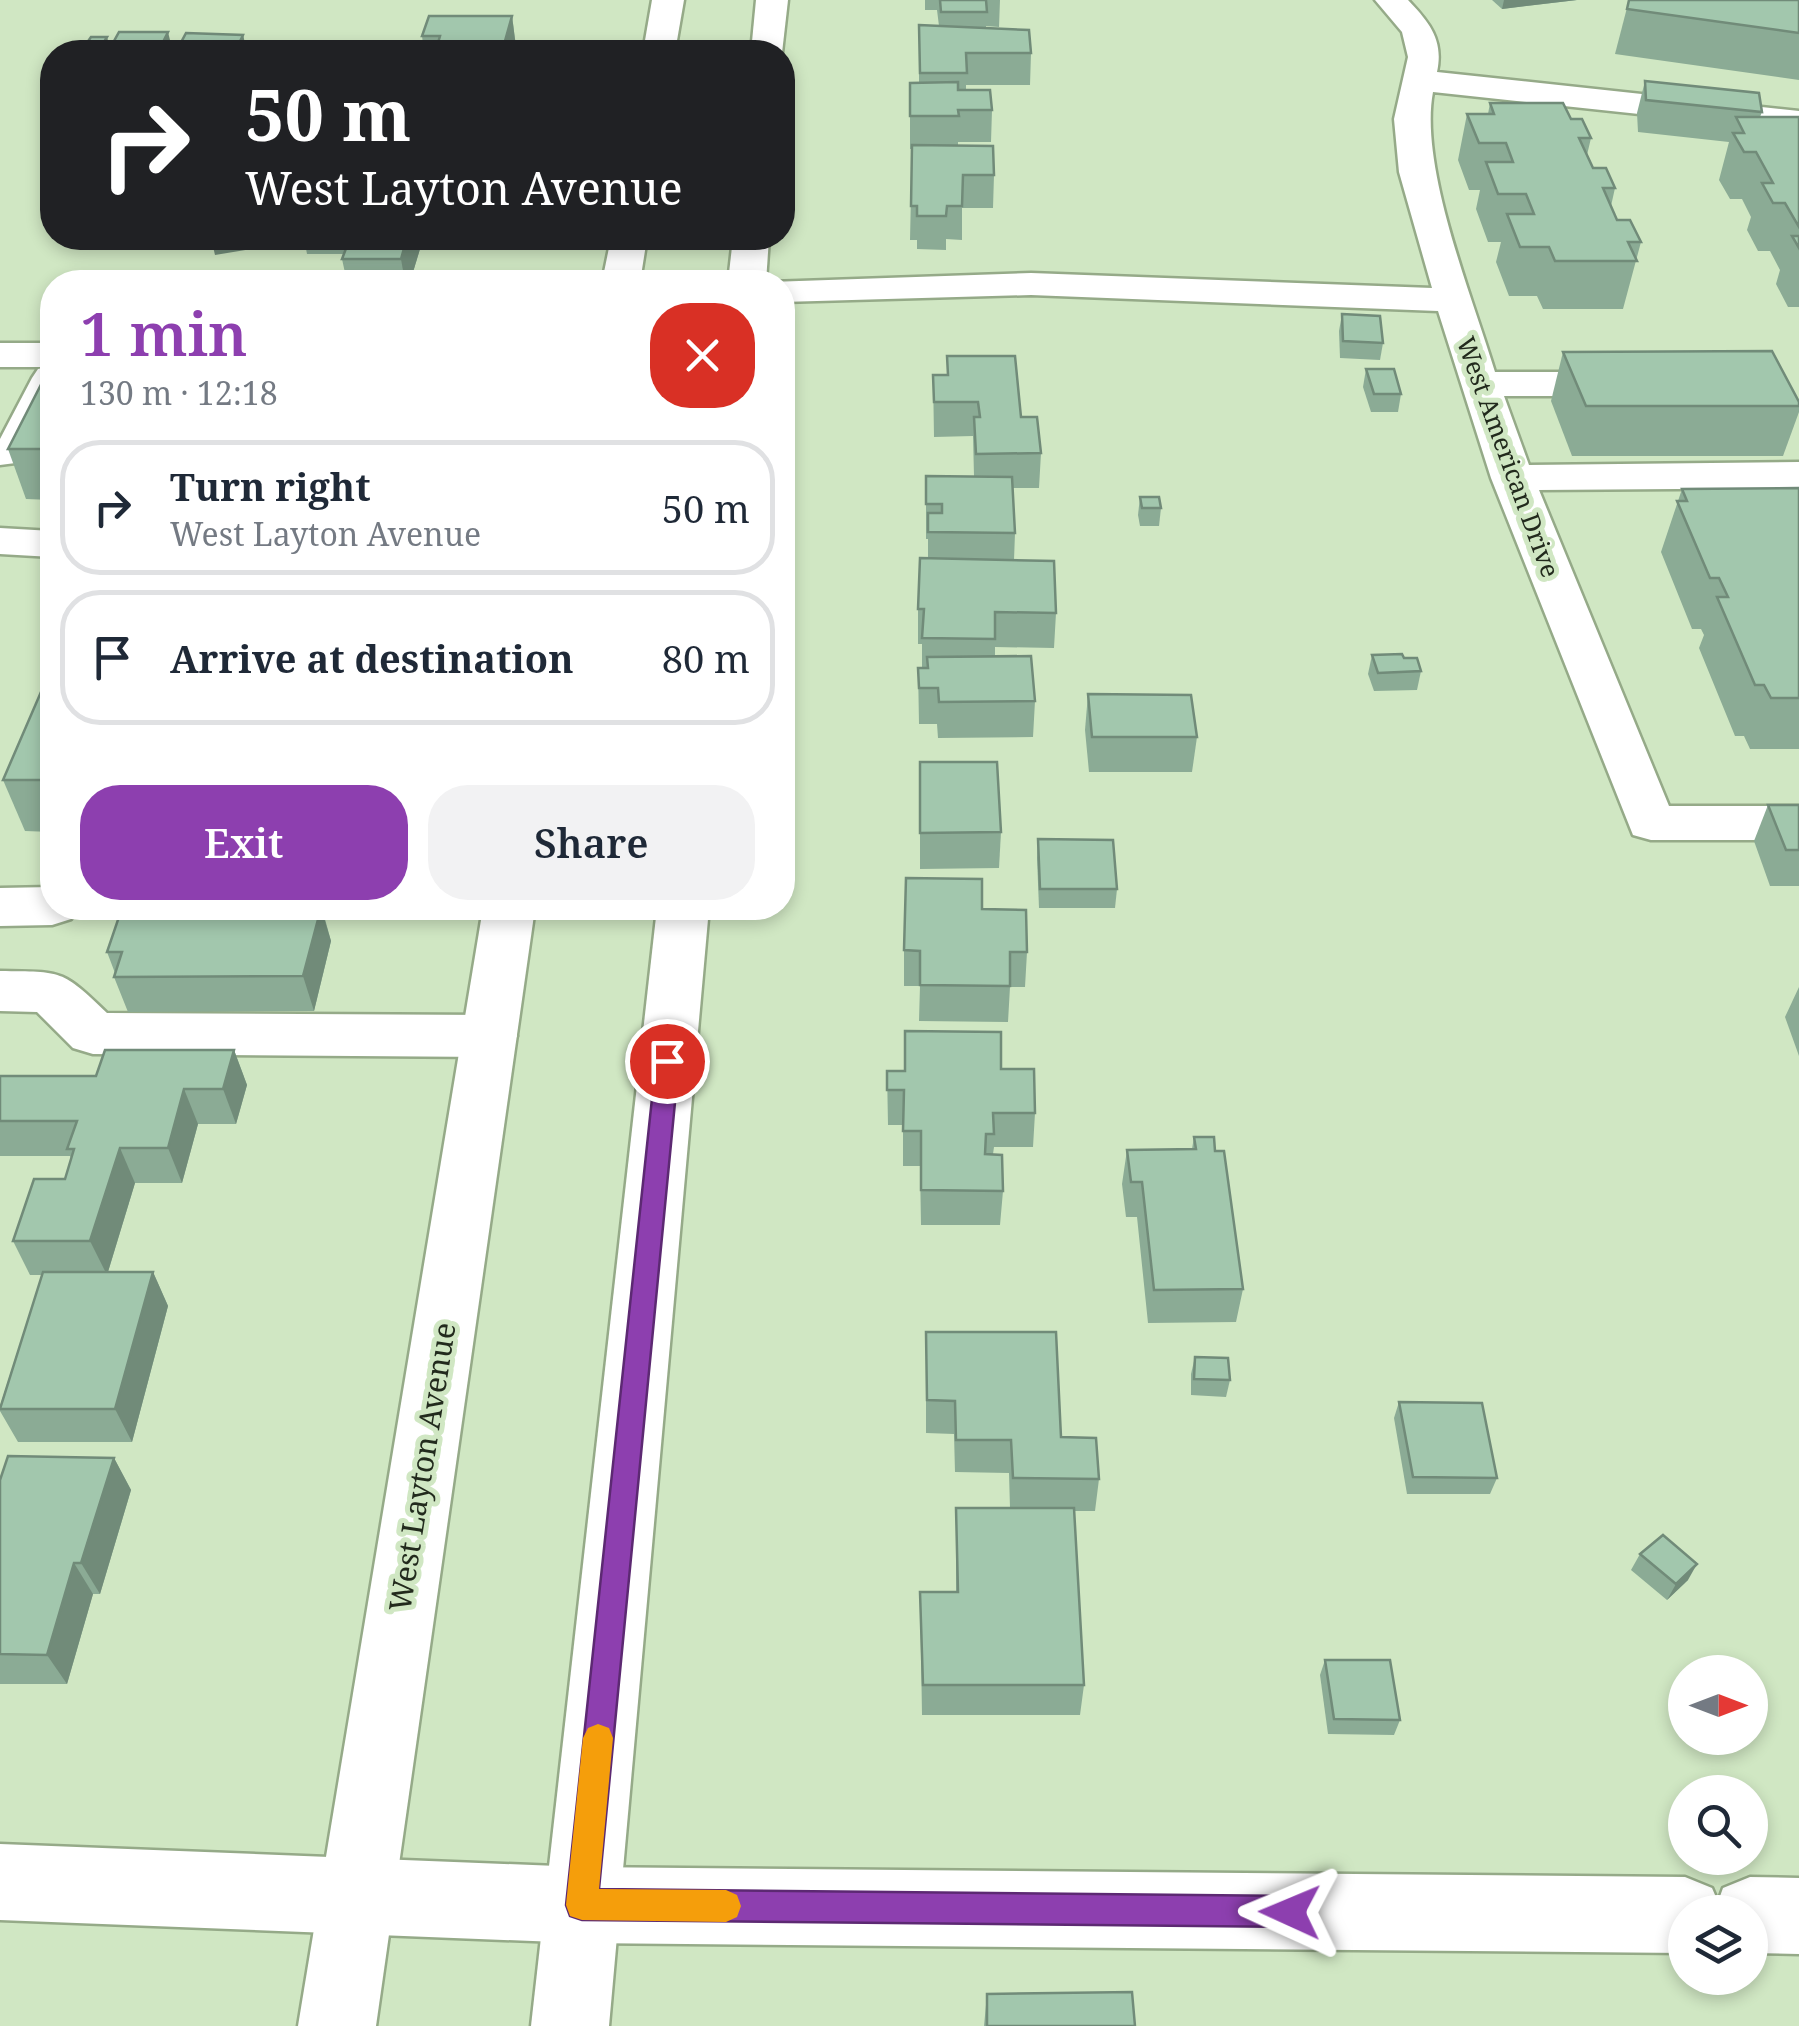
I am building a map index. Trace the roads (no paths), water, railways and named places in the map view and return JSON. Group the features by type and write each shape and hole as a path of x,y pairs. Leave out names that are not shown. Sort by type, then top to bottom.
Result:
{"main road":[{"path":"661,40 668,0"},
{"path":"768,40 772,0"},
{"name":"West American Drive","path":"1392,0 1418,30 1424,57 1412,119 1418,172 1479,384 1512,478 1651,823 1799,823"},
{"path":"1418,80 1799,121"},
{"path":"795,292 1032,284 1453,300"},
{"path":"0,355 40,355"},
{"path":"1479,384 1659,384"},
{"path":"0,452 16,452 40,403"},
{"path":"1512,478 1799,475"},
{"path":"0,542 40,544"},
{"path":"0,906 40,906"},
{"name":"West Layton Avenue","path":"337,2026 507,920"},
{"path":"570,2026 682,920"},
{"path":"0,991 51,992 93,1033 489,1036"},
{"path":"0,1882 582,1905 1668,1915"},
{"path":"1768,1916 1799,1916"}]}
